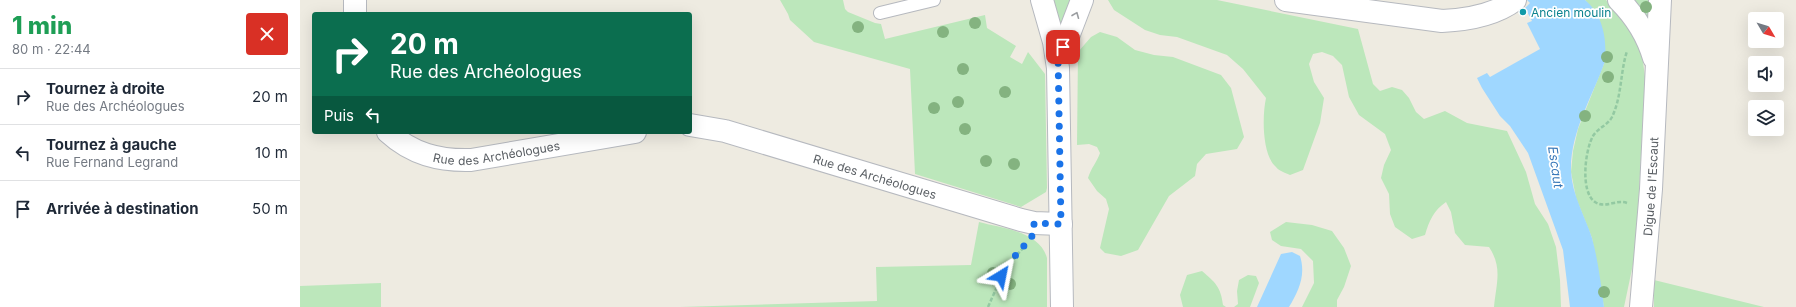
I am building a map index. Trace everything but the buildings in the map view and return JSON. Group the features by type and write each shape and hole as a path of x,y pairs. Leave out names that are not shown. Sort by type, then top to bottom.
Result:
{"street":[{"path":"355,0 355,12"},
{"path":"1042,0 1058,56 1062,307"},
{"path":"1058,56 1069,34 1082,0"},
{"path":"1286,0 1442,21 1464,19 1484,14 1505,6 1514,0"},
{"name":"Digue de l'Escaut","path":"1618,0 1628,9 1646,34 1656,64"},
{"name":"Digue de l'Escaut","path":"1641,307 1649,220 1660,0"},
{"name":"Rue des Archéologues","path":"692,125 725,131 1034,223 1061,224"},
{"name":"Rue des Archéologues","path":"390,134 404,145 415,151 428,156 456,161 471,160 623,134"}],"lane":[{"path":"880,13 934,0"}],"path":[{"path":"1628,47 1621,88 1612,117 1606,125 1599,128 1589,143 1585,182 1588,196 1595,203 1605,205 1616,201 1622,201 1629,204 1649,220"},
{"path":"988,307 1006,267 1031,238 1034,232 1034,223"}],"green space":[{"path":"780,0 843,0 845,9 848,12 881,24 885,39 985,15 987,28 1016,46 1010,57 1022,64 1028,52 1045,74 1046,192 1021,207 915,174 910,69 814,42 790,20"},
{"path":"1049,0 1075,0 1063,33"},
{"path":"1108,0 1217,0 1358,29 1373,84 1380,91 1392,87 1402,90 1409,98 1416,112 1424,119 1445,111 1467,123 1507,131 1526,172 1535,204 1548,224 1556,247 1560,280 1561,307 1494,307 1498,276 1496,262 1493,255 1489,247 1465,245 1455,233 1451,212 1446,202 1432,216 1425,235 1412,239 1395,227 1390,214 1389,194 1381,178 1384,165 1391,150 1385,134 1359,115 1349,97 1342,65 1333,56 1322,52 1313,54 1309,64 1314,82 1324,98 1320,123 1303,170 1290,175 1281,171 1271,161 1264,135 1266,98 1243,69 1227,55 1177,37 1160,35 1145,30 1114,10"},
{"path":"1585,0 1606,0 1632,29 1642,54 1645,77 1636,250 1624,307 1604,307 1592,238 1576,198 1571,172 1573,151 1578,129 1605,61 1599,17"},
{"path":"1628,0 1652,0 1652,22"},
{"path":"1100,32 1117,37 1135,50 1154,55 1173,57 1221,75 1231,88 1244,137 1237,149 1206,154 1197,164 1195,176 1169,196 1138,250 1121,256 1105,253 1100,248 1109,209 1106,199 1097,191 1088,178 1100,153 1097,147 1089,144 1077,145 1078,52 1091,37"},
{"path":"979,222 1019,232 1037,242 1043,249 1047,258 1047,307 680,307 877,301 876,267 971,265"},
{"path":"1286,222 1312,225 1332,231 1344,248 1351,266 1344,287 1337,300 1337,307 1302,307 1314,283 1313,261 1301,249 1281,246 1272,240 1270,232"},
{"path":"1202,271 1217,285 1221,294 1223,305 1226,307 1183,307 1180,295 1187,275"},
{"path":"1248,275 1256,276 1259,283 1250,307 1234,307 1238,304 1237,291 1239,280"},
{"path":"1654,280 1764,307 1654,307"},
{"path":"381,283 381,307 300,307 300,286"}],"water":[{"name":"Escaut","path":"1527,0 1585,0 1600,20 1605,44 1605,61 1578,128 1574,142 1571,171 1576,197 1594,246 1604,307 1570,307 1563,250 1528,153 1510,126 1500,116 1477,78 1487,73 1490,77 1540,49 1527,23 1532,21 1525,8 1530,3"},
{"path":"1292,252 1300,256 1302,263 1302,276 1296,295 1289,307 1257,307 1281,254"}],"place":[{"name":"Ancien moulin","path":"1523,12"}],"route":[{"path":"1001,276 1006,267 1031,238 1034,232 1034,223 1061,224 1058,56 1063,47"}]}
